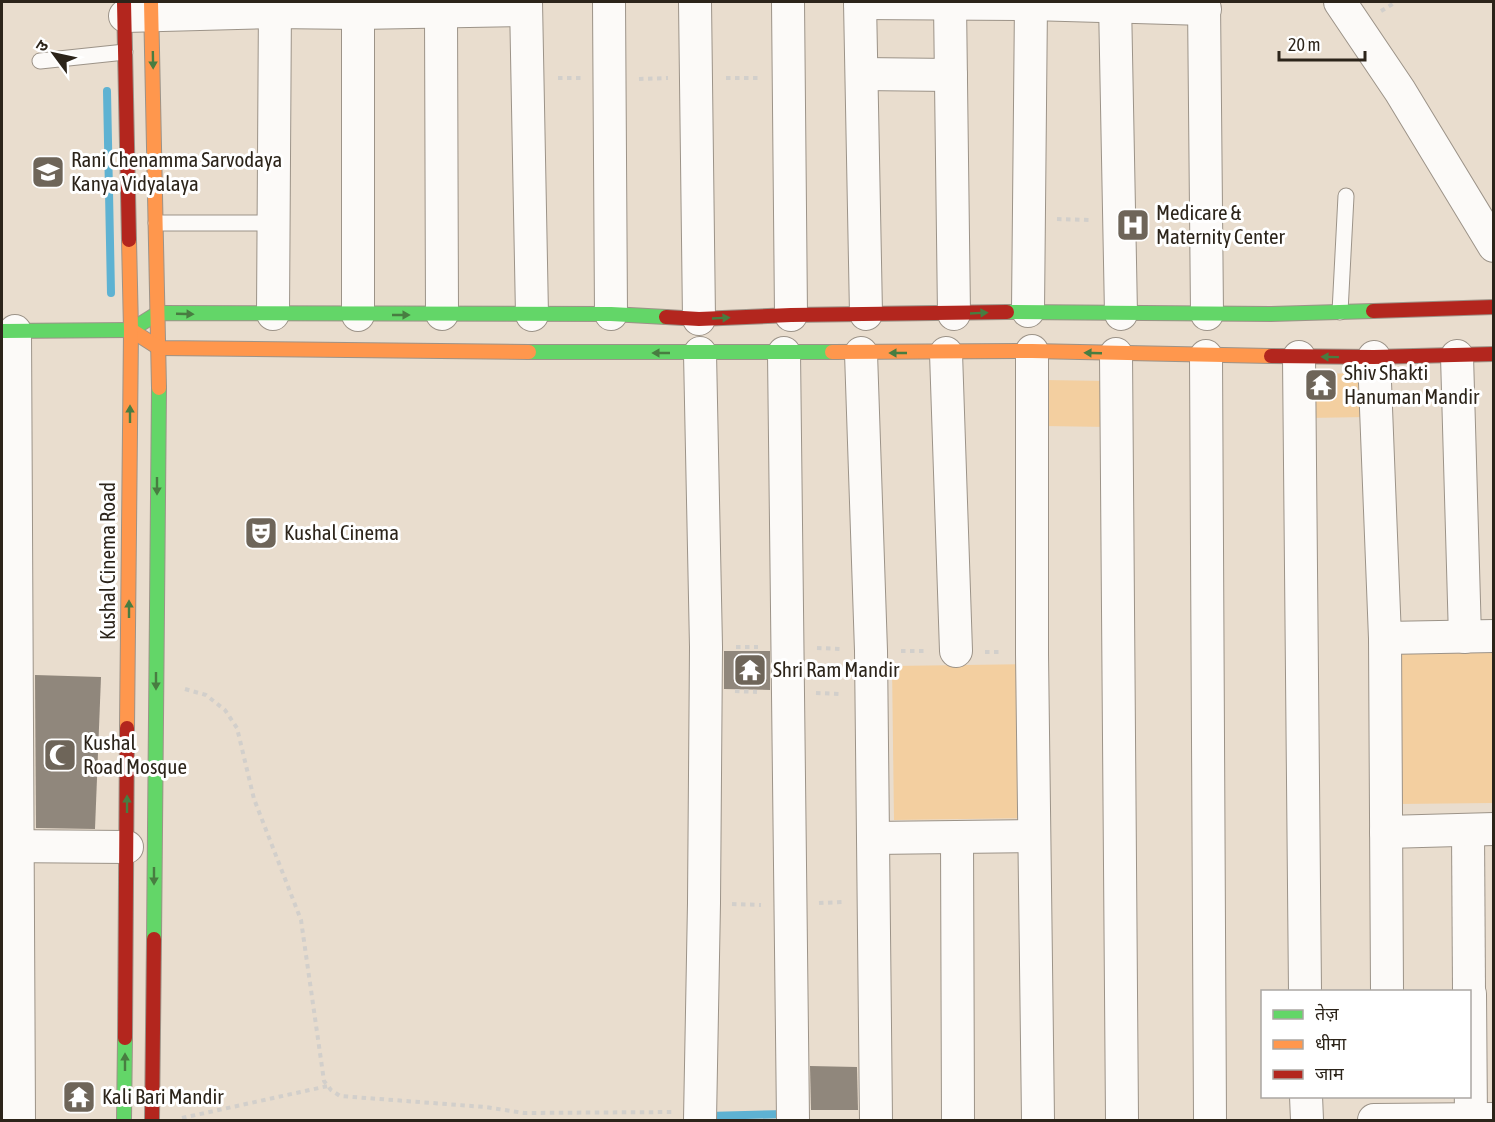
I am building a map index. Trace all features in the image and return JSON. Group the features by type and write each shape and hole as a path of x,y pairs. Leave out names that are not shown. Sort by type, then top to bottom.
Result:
{"street":[{"path":"609,2 611,314"},
{"path":"695,2 706,647 700,1116"},
{"path":"788,2 791,315 784,353 793,1120"},
{"path":"866,314 860,2 1204,5 1207,319"},
{"path":"1340,2 1400,91 1494,246"},
{"path":"1028,311 1031,3"},
{"path":"950,4 954,314"},
{"path":"1115,4 1121,314"},
{"path":"138,8 358,7 441,12 526,6 532,315"},
{"path":"273,314 275,7"},
{"path":"358,7 358,315"},
{"name":"Kushal Cinema Road","path":"124,1120 140,848 141,745 125,52 138,8"},
{"name":"Kushal Cinema Road","path":"138,8 156,223 159,348 156,681 141,745 140,848 152,1120"},
{"path":"441,12 441,352"},
{"path":"862,74 951,75"},
{"path":"131,330 159,348 441,352 699,336 791,315 1028,311 1207,319 1340,312 1494,308"},
{"path":"19,1120 10,1051 8,331 131,330 158,313 358,315 442,324 532,315 611,314 699,336 784,353 1032,351 1116,354 1206,351 1299,357 1494,354"},
{"path":"1032,351 1038,1120"},
{"path":"1206,351 1210,1120"},
{"path":"861,353 871,651 876,1120"},
{"path":"946,353 956,651"},
{"path":"1116,354 1122,1120"},
{"path":"1385,638 1479,637 1457,356"},
{"path":"1299,357 1305,990"},
{"path":"1374,357 1385,638 1387,990"},
{"path":"1386,832 1481,830 1469,990"},
{"path":"873,838 1034,836"},
{"path":"957,837 958,1120"},
{"path":"9,846 140,848"},
{"path":"1374,1120 1479,1120 1471,1018"},
{"path":"1306,1098 1307,1120"},
{"path":"1388,1098 1388,1120"}],"lane":[{"path":"40,61 125,52"},
{"path":"1340,312 1346,196"},
{"path":"156,223 274,223"}],"path":[{"path":"1029,218 1119,222"},
{"path":"156,681 206,695 225,710 237,728 254,799 301,920 324,1081 340,1096 485,1107 524,1113 700,1116"},
{"path":"181,1118 328,1086"}],"shaded area":[{"path":"1366,373 1366,417 1308,418 1307,374"},
{"path":"1044,380 1109,381 1108,427 1044,426"},
{"path":"1493,648 1493,803 1397,804 1395,649"},
{"path":"1027,664 1029,818 894,820 892,666"}],"building":[{"name":"Shri Ram Mandir","path":"724,651 770,651 770,690 724,689"},
{"name":"Kushal Road Mosque","path":"35,675 101,677 95,829 36,828"},
{"path":"810,1066 857,1067 858,1110 811,1110"}],"waterway":[{"path":"107,91 111,293"},
{"path":"707,1116 787,1114"}],"traffic: fast":[{"path":"1007,312 1271,314 1373,311"},
{"path":"131,330 158,313 611,314 666,317"},
{"path":"2,331 131,330"},
{"path":"529,352 832,352"},
{"path":"154,939 159,388"},
{"path":"124,1120 125,1038"}],"traffic: slow":[{"path":"151,2 159,388"},
{"path":"127,728 131,330 129,240"},
{"path":"131,330 159,348 529,352"},
{"path":"832,352 1032,351 1271,356"}],"traffic: jam":[{"path":"124,2 129,240"},
{"path":"1373,311 1494,307"},
{"path":"666,317 699,319 791,315 1007,312"},
{"path":"1271,356 1374,357 1494,354"},
{"path":"125,1038 127,728"},
{"path":"152,1120 154,939"}],"place":[{"name":"Rani Chenamma Sarvodaya Kanya Vidyalaya","path":"48,172"},
{"name":"Medicare & Maternity Center","path":"1133,225"},
{"name":"Shiv Shakti Hanuman Mandir","path":"1321,385"},
{"name":"Kushal Cinema","path":"261,533"},
{"name":"Shri Ram Mandir","path":"750,670"},
{"name":"Kushal Road Mosque","path":"60,755"},
{"name":"Kali Bari Mandir","path":"79,1097"}]}
